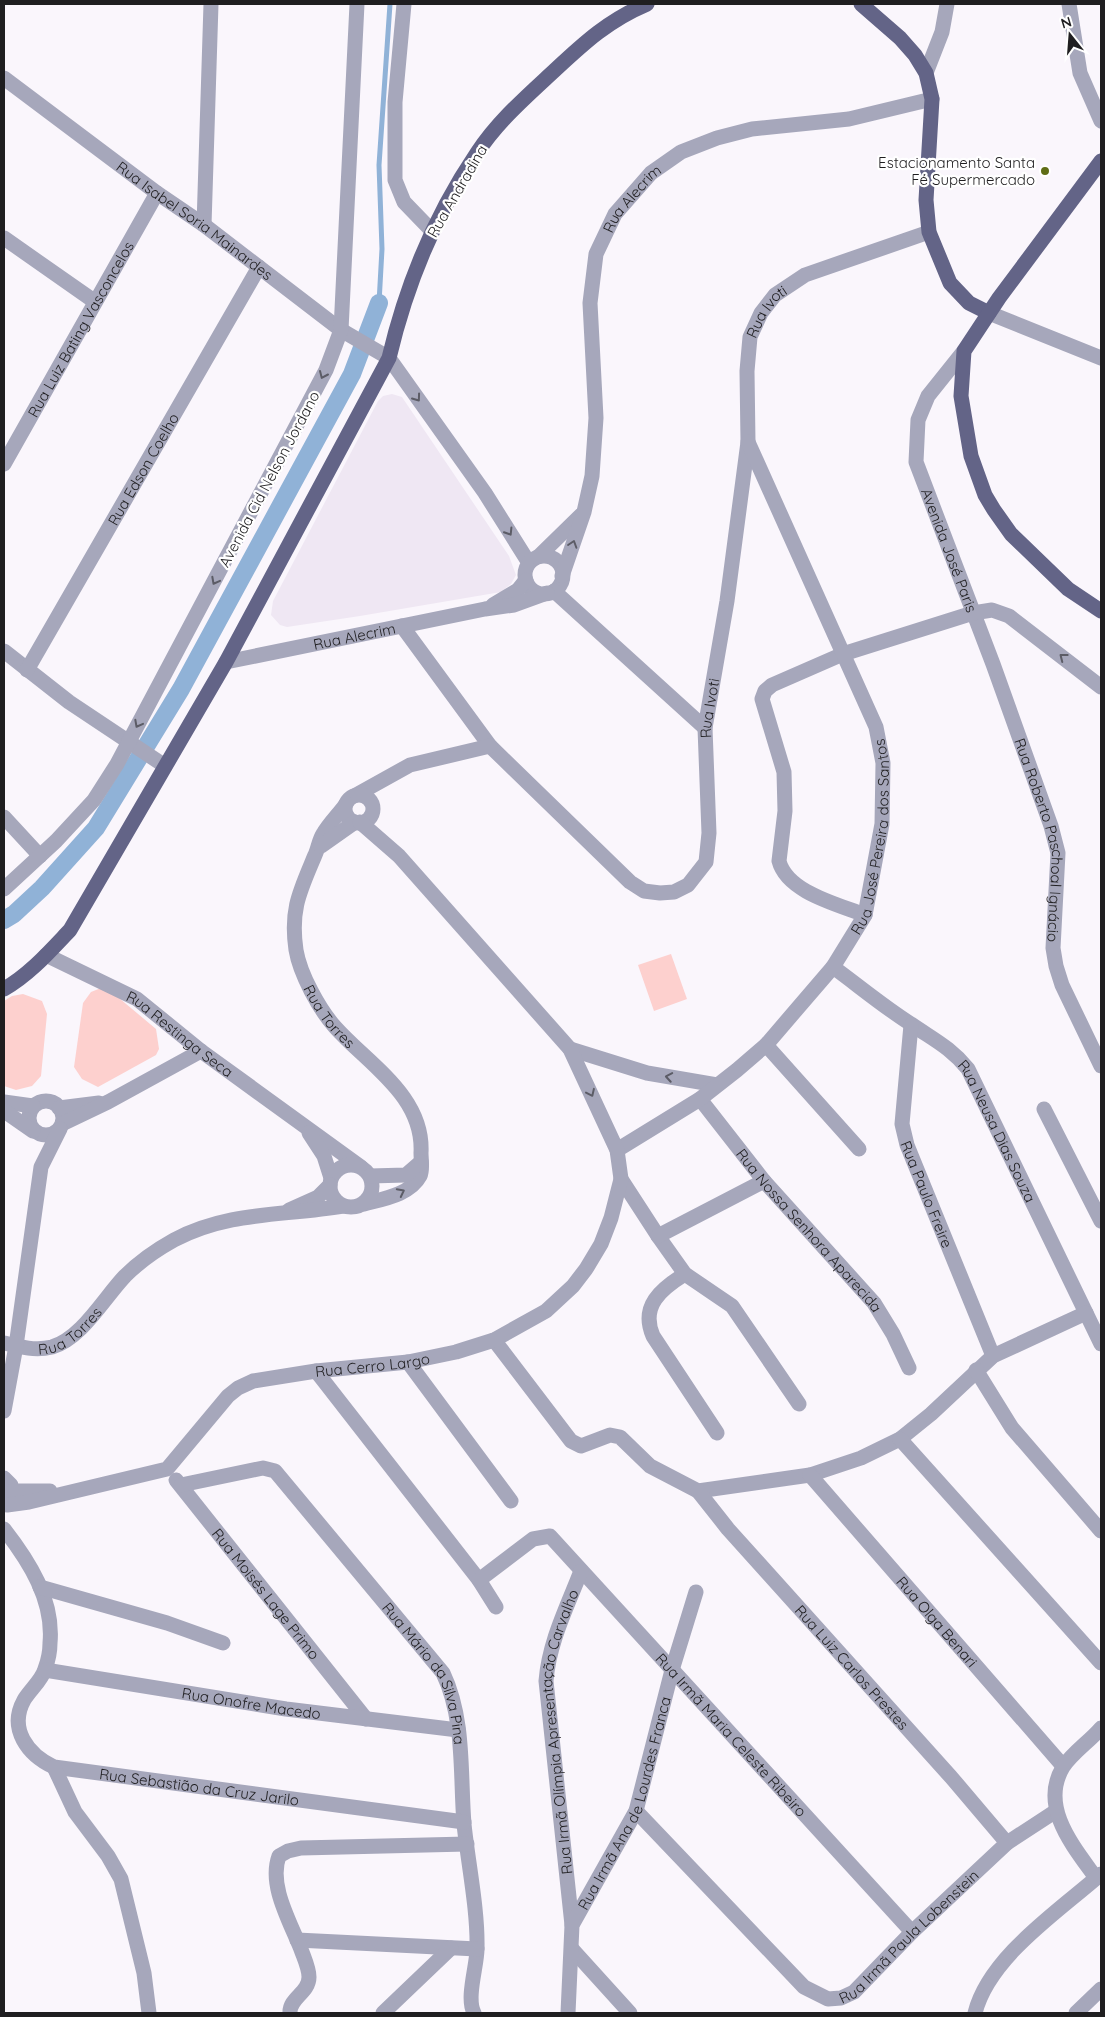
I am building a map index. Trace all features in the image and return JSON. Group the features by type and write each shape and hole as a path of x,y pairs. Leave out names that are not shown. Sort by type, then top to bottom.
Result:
{"main road":[{"name":"Rua Andradina","path":"389,358 401,312 432,231 477,153 515,108 596,32 628,12 647,4"},
{"path":"861,4 900,38 915,55 926,74 932,99 926,200 929,232 950,283 969,303 989,313"},
{"path":"1101,161 989,313 964,351 961,396 970,456 985,495 1011,534 1068,589 1101,611"},
{"path":"4,988 16,982 70,930 226,662 389,358"}],"street":[{"path":"204,225 206,106 211,4"},
{"name":"Avenida Cid Nelson Jordano","path":"4,889 40,856 94,800 139,749 314,395 347,334 357,4"},
{"path":"404,4 395,102 395,180 404,202 432,231"},
{"path":"926,74 944,24 947,4"},
{"path":"1069,4 1080,73 1101,121"},
{"name":"Rua Isabel Soria Mainardes","path":"4,78 204,225 347,334 389,358"},
{"name":"Rua Alecrim","path":"562,576 584,512 592,476 595,444 590,303 596,254 615,214 651,173 682,152 717,138 752,129 849,118 932,99"},
{"name":"Rua Luiz Bating Vasconcelos","path":"4,464 74,342 94,302 158,193"},
{"name":"Rua Ivoti","path":"402,626 490,746 630,882 644,891 660,893 674,892 688,886 706,862 709,833 705,728 727,601 748,442 746,371 750,337 761,313 775,295 805,275 929,232"},
{"path":"4,238 94,302"},
{"name":"Rua Edson Coelho","path":"27,670 259,267"},
{"path":"989,313 1101,358"},
{"name":"Avenida José Paris","path":"964,351 928,396 918,420 916,462 973,613 992,610 1009,616 1101,687"},
{"path":"389,358 533,560"},
{"name":"Rua José Pereira dos Santos","path":"617,1150 700,1099 766,1045 833,967 865,916 882,824 883,763 876,728 748,442"},
{"path":"584,512 533,560 525,575 526,580 532,590 551,592 705,728"},
{"path":"533,560 550,557 556,560 562,570 560,584 551,592"},
{"name":"Rua Alecrim","path":"485,609 518,590 526,580"},
{"name":"Rua Alecrim","path":"226,662 485,609 514,605 551,592"},
{"path":"865,916 802,889 789,880 781,868 779,861 785,792 784,772 762,699 765,691 772,685 843,654 973,613"},
{"name":"Rua Roberto Paschoal Ignácio","path":"973,613 1051,826 1058,853 1054,948 1056,966 1062,984 1101,1066"},
{"path":"4,651 27,670 165,766"},
{"name":"Rua Torres","path":"364,1204 400,1193 413,1185 421,1174 418,1122 404,1096 334,1026 312,992 296,952 295,905 302,881 318,849 322,835 351,800 410,765 490,746"},
{"name":"Rua Torres","path":"373,810 378,796 395,774"},
{"path":"399,856 365,796 351,800 346,813 399,856 570,1049 617,1150 621,1180 686,1274 732,1306 799,1404"},
{"path":"357,822 368,820 373,810"},
{"path":"4,817 40,856"},
{"name":"Rua Torres","path":"318,849 357,822"},
{"name":"Rua Restinga Seca","path":"46,955 137,999 201,1051 366,1172"},
{"name":"Rua Neusa Dias Souza","path":"833,967 911,1025 955,1052 968,1069 1101,1344"},
{"name":"Rua Paulo Freire","path":"911,1025 902,1124 907,1146 993,1356"},
{"path":"766,1045 859,1149"},
{"path":"570,1049 648,1073 717,1086"},
{"path":"4,1111 34,1132 51,1135 61,1127 201,1051"},
{"name":"Rua Nossa Senhora Aparecida","path":"700,1099 764,1182 874,1303 893,1334 909,1368"},
{"path":"4,1102 33,1106 47,1101 59,1108 108,1102"},
{"path":"33,1106 28,1121 34,1132 41,1167"},
{"path":"4,1411 10,1344 41,1167 61,1127 63,1118 59,1108"},
{"path":"1044,1108 1101,1221"},
{"name":"Rua Restinga Seca","path":"306,1128 324,1156 330,1181"},
{"path":"366,1172 372,1192 364,1204 350,1208 343,1206 333,1198 330,1181 340,1168 354,1165 366,1172 406,1175 421,1162"},
{"name":"Rua Cerro Largo","path":"167,1469 238,1388 253,1381 316,1371 408,1362 456,1352 494,1340 546,1311 573,1286 586,1270 604,1235 621,1180"},
{"name":"Rua Torres","path":"283,1212 318,1197 330,1181"},
{"path":"658,1236 764,1182"},
{"name":"Rua Torres","path":"10,1344 37,1349 52,1346 69,1338 126,1276 146,1258 174,1240 202,1228 239,1217 283,1212 296,1214 343,1206"},
{"path":"686,1274 666,1288 652,1304 648,1320 654,1336 717,1433"},
{"path":"494,1340 571,1441 581,1446 610,1435 620,1437 650,1466 698,1490 750,1485 810,1475 861,1458 900,1439 931,1414 993,1356 1086,1313"},
{"path":"408,1362 511,1501"},
{"path":"976,1370 1012,1428 1101,1531"},
{"path":"316,1371 479,1580 496,1606"},
{"path":"900,1439 1101,1663"},
{"name":"Rua Mário da Silva Pina","path":"181,1485 264,1468 275,1471 439,1668 452,1696 458,1730 464,1822 477,1948 472,2001 474,2013"},
{"path":"6,1506 167,1469"},
{"name":"Rua Moisés Lage Primo","path":"167,1469 366,1719"},
{"name":"Rua Olga Benari","path":"810,1475 1063,1766"},
{"path":"4,1478 11,1485 13,1491 11,1501 6,1506"},
{"name":"Rua Luiz Carlos Prestes","path":"698,1490 728,1529 951,1777 1007,1843"},
{"path":"13,1491 74,1491"},
{"path":"6,1506 20,1551"},
{"path":"4,1529 20,1551 40,1587 50,1623 50,1643 45,1670"},
{"name":"Rua Irmã Maria Celeste Ribeiro","path":"479,1580 533,1539 550,1536 912,1932"},
{"name":"Rua Irmã Olímpia Apresentação Carvalho","path":"572,1925 546,1681 549,1658 555,1636 581,1571"},
{"path":"40,1587 167,1623 222,1643"},
{"name":"Rua Irmã Ana de Lourdes Franca","path":"568,2013 572,1925 636,1810 672,1670 696,1592"},
{"name":"Rua Onofre Macedo","path":"45,1670 366,1719 458,1730"},
{"name":"Rua Sebastião da Cruz Jarilo","path":"45,1670 23,1702 18,1721 23,1742 38,1759 54,1767 464,1822"},
{"path":"975,2013 978,2000 994,1974 1030,1935 1099,1876 1070,1842 1056,1811 1056,1790 1063,1766 1101,1728"},
{"path":"54,1767 75,1812 108,1856 121,1879 144,1973 149,2013"},
{"name":"Rua Irmã Paula Lobenstein","path":"636,1810 804,1987 816,1995 828,1999 841,1998 854,1992 912,1932 1007,1843 1056,1811"},
{"path":"290,2013 290,2008 309,1983 308,1968 282,1903 276,1872 279,1856 288,1851 301,1848 467,1844"},
{"path":"297,1940 477,1948"},
{"path":"382,2013 451,1948"},
{"path":"572,1949 630,2013"},
{"path":"1076,2013 1101,1989"}],"shaded area":[{"path":"392,394 402,397 509,556 516,575 511,584 501,592 287,627 280,625 271,615 273,601 378,401 383,396"},
{"path":"671,954 687,999 654,1011 638,965"},
{"path":"101,988 113,993 156,1029 159,1049 156,1055 98,1087 82,1079 74,1067 83,1003 91,992"},
{"path":"23,994 42,1001 47,1014 41,1076 32,1086 16,1090 4,1086 4,1001 12,996"}],"waterway":[{"path":"379,303 382,249 379,165 390,4"},
{"path":"4,920 14,914 42,888 96,828 181,689 352,374 379,303"}],"place":[{"name":"Estacionamento Santa Fé Supermercado","path":"1045,171"}]}
